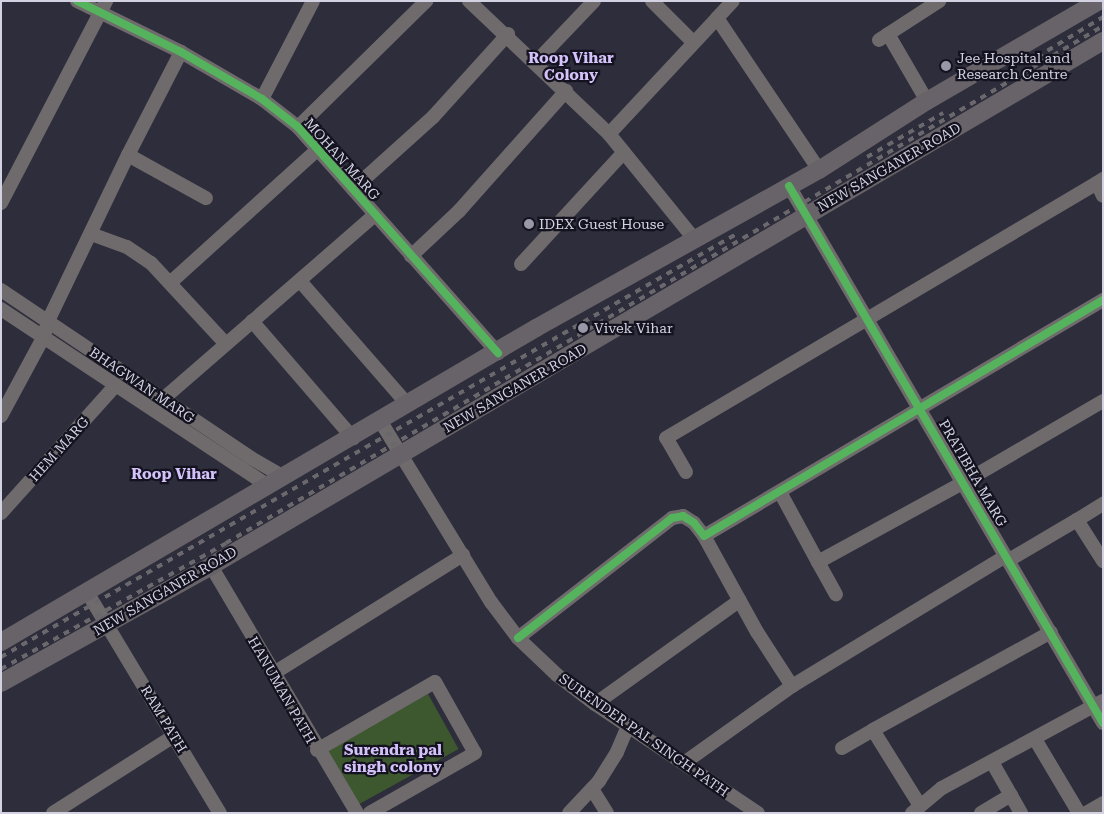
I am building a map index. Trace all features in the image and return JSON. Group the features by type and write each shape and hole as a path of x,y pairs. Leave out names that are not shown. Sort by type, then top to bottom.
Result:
{"main road":[{"path":"2,641 498,353 819,170 927,101 1099,1"},
{"name":"NEW SANGANER ROAD","path":"1,683 211,566 314,503 401,454 1103,41"}],"street":[{"name":"MOHAN MARG","path":"77,1 103,7 262,99 298,127 498,353"},
{"path":"262,99 313,1"},
{"path":"298,127 426,1"},
{"path":"536,62 594,1"},
{"path":"652,1 694,43"},
{"path":"609,134 733,1"},
{"path":"927,101 884,37 939,1"},
{"path":"470,2 508,34 609,134 695,240"},
{"path":"1,203 103,7"},
{"path":"717,18 819,170"},
{"path":"353,189 433,117 508,34"},
{"path":"1,416 44,336 48,321 180,52"},
{"path":"411,256 459,212 566,91"},
{"path":"171,282 317,150"},
{"path":"521,264 624,152"},
{"path":"128,155 206,198"},
{"path":"686,472 666,438 1100,181 1103,196"},
{"name":"PRATIBHA MARG","path":"789,186 921,408 1050,632 1098,703 1103,723"},
{"path":"163,398 375,215"},
{"path":"91,234 127,247 171,282 225,343"},
{"path":"300,281 408,405"},
{"name":"BHAGWAN MARG","path":"1,290 284,477"},
{"path":"704,536 1103,300"},
{"name":"BHAGWAN MARG","path":"1,309 268,486"},
{"path":"252,321 353,438"},
{"name":"HEM MARG","path":"1,513 116,385"},
{"path":"818,562 964,482 1103,401"},
{"name":"SURENDER PAL SINGH PATH","path":"380,422 491,602 518,638 557,675 595,704 758,813"},
{"path":"780,492 836,594"},
{"path":"684,763 792,686 1103,504"},
{"path":"518,638 672,518 683,516 694,523 704,536 792,686"},
{"path":"1077,520 1103,561"},
{"path":"274,673 463,555"},
{"name":"HANUMAN PATH","path":"211,566 317,750 357,813"},
{"name":"RAM PATH","path":"87,592 220,813"},
{"path":"595,704 740,600"},
{"path":"842,748 1050,632"},
{"path":"317,750 435,682 475,753 370,813"},
{"path":"873,730 916,809 992,762 1098,703"},
{"path":"569,813 592,789 617,752 628,726"},
{"path":"53,813 174,736"},
{"path":"1035,739 1079,813"},
{"path":"992,762 1021,813"},
{"path":"592,789 607,813"},
{"path":"981,813 1011,795"},
{"path":"1086,813 1103,803"}],"green space":[{"path":"428,694 459,749 356,806 326,751"}],"railway":[{"path":"1027,63 1103,17"},
{"path":"1,669 226,543 1103,26"},
{"path":"867,157 943,113"},
{"path":"1,657 738,233"}],"cycle path":[{"path":"77,1 181,52 262,99 298,127 498,353"},
{"path":"789,186 1103,723"},
{"path":"518,638 672,518 683,516 694,523 704,536 1103,300"}],"place":[{"name":"Jee Hospital and Research Centre","path":"946,66"},
{"name":"IDEX Guest House","path":"529,224"},
{"name":"Vivek Vihar","path":"583,328"}],"district":[{"name":"Roop Vihar Colony","path":"571,66"},
{"name":"Roop Vihar","path":"174,475"},
{"name":"Surendra pal singh colony","path":"393,758"}]}
